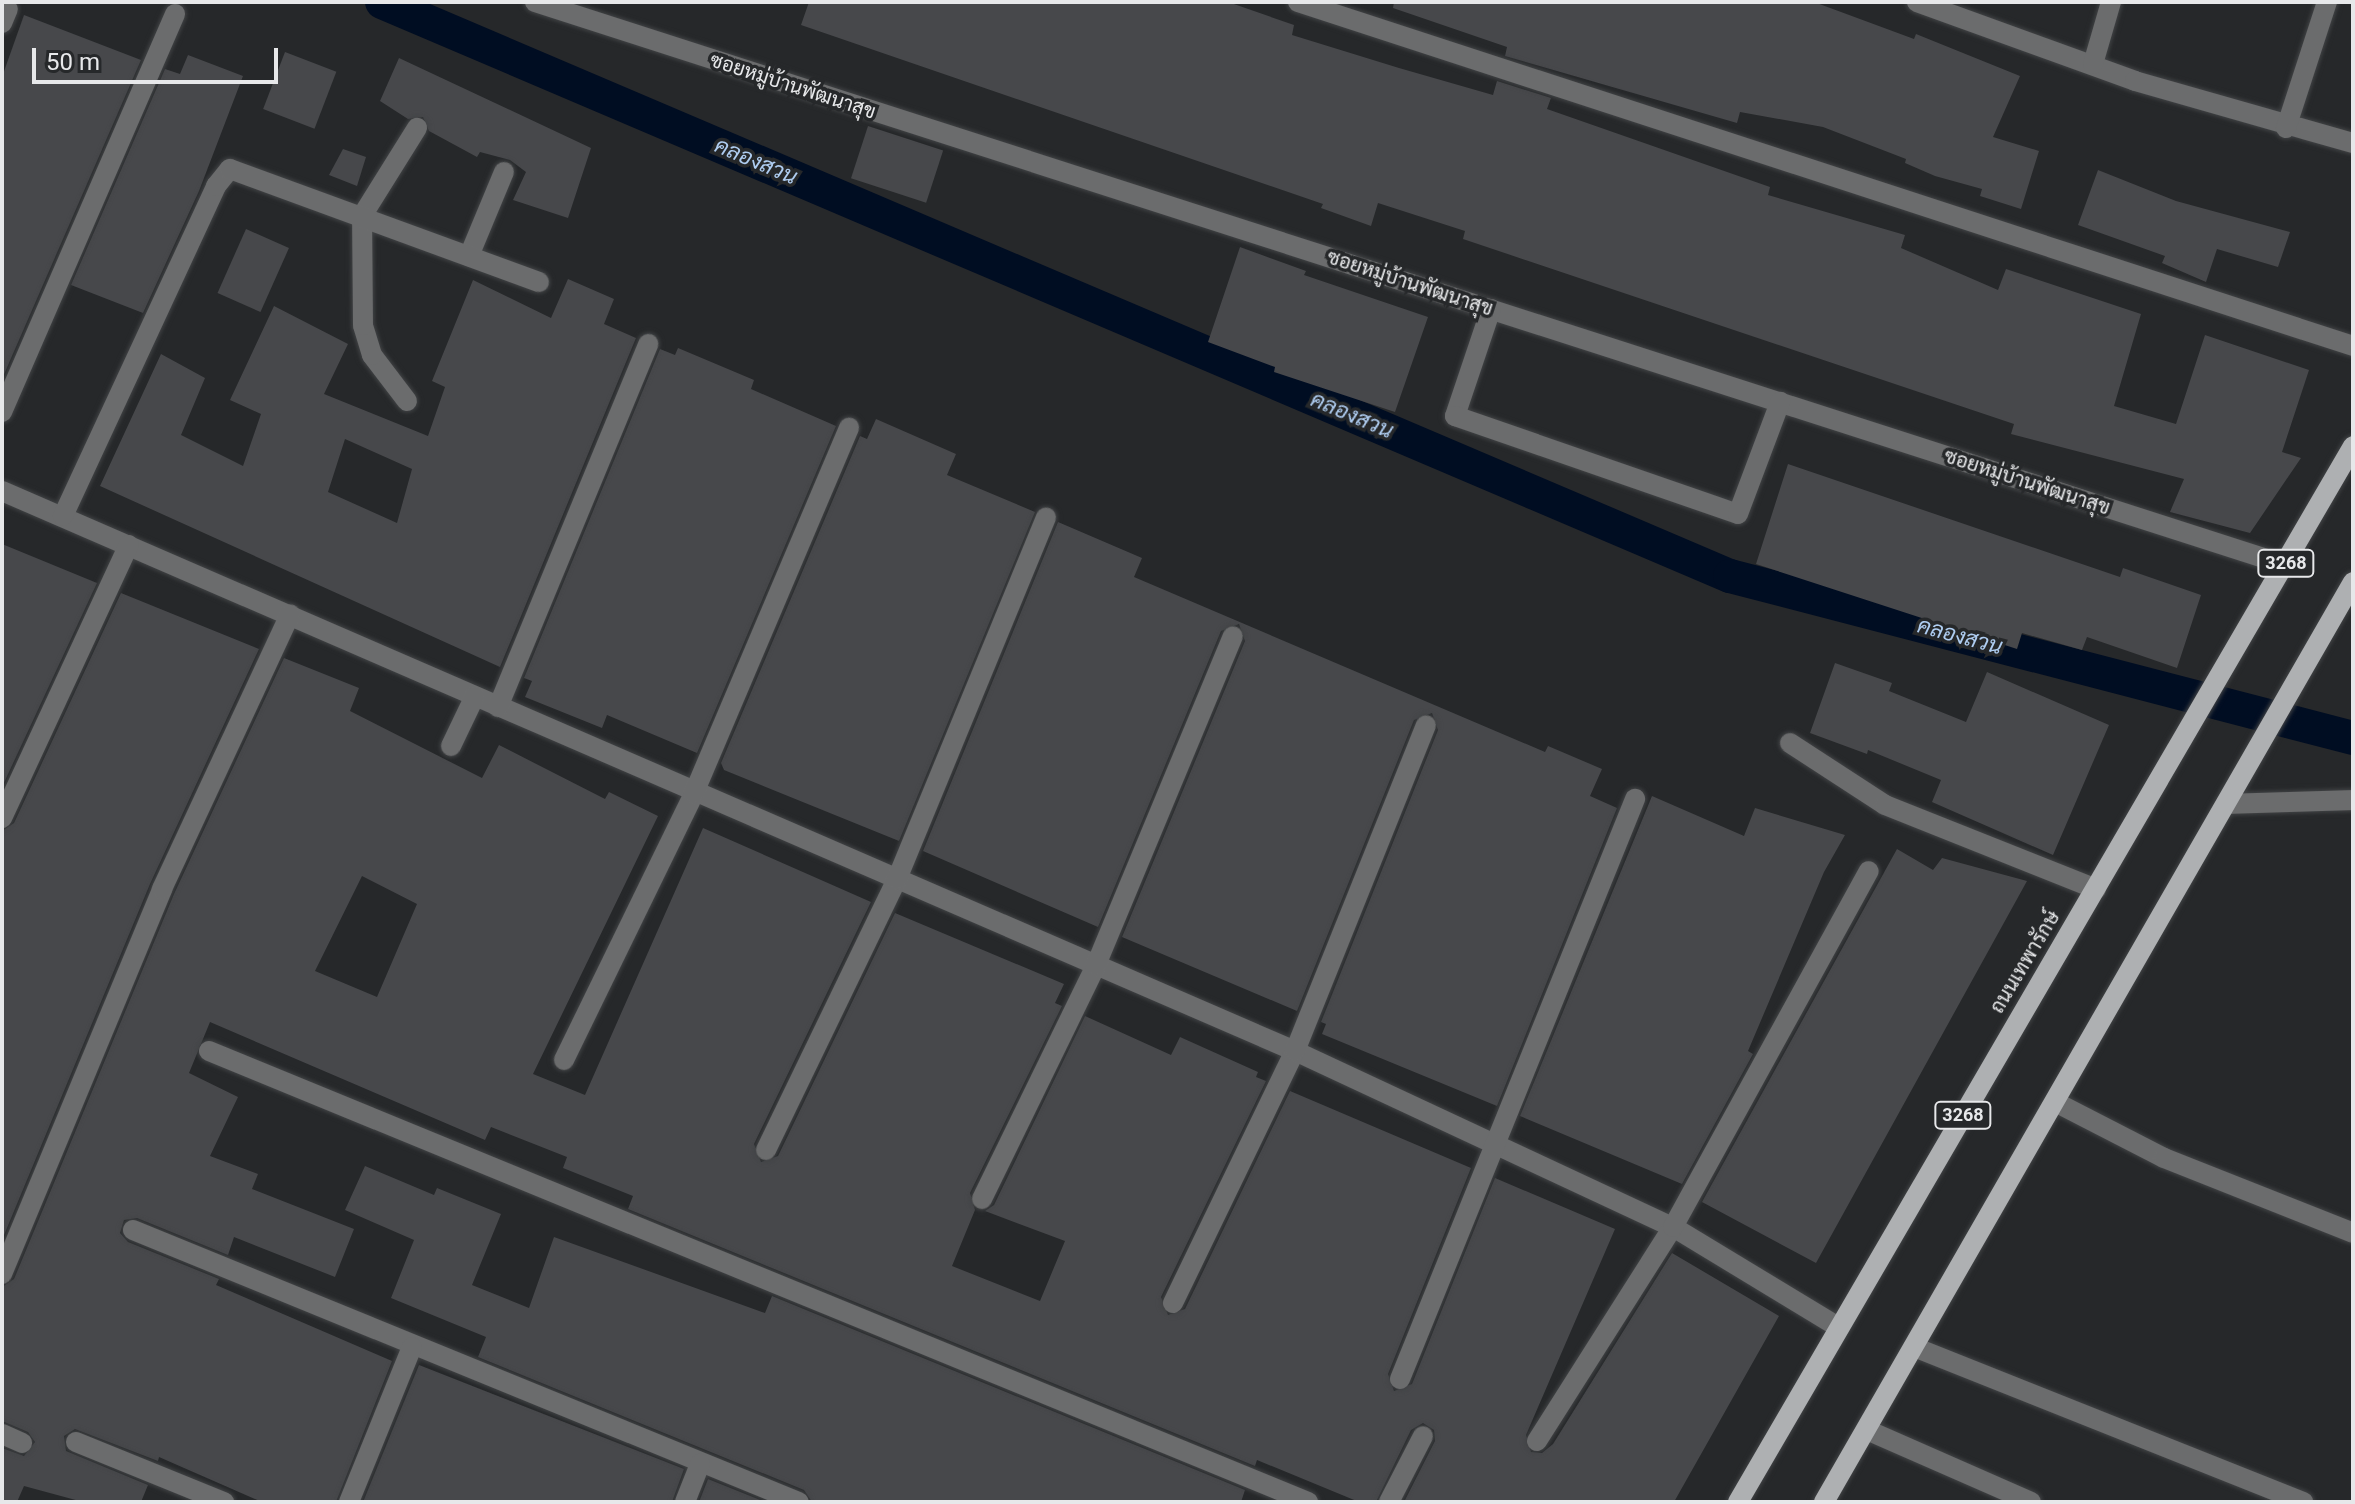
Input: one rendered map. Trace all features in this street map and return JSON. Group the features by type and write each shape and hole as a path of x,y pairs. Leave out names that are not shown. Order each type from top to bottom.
{"main road":[{"name":"ถนนเทพารักษ์","path":"1738,1502 2353,446"},
{"path":"1824,1502 2057,1103 2353,582"}],"street":[{"name":"ซอยหมู่บ้านพัฒนาสุข","path":"535,2 2285,565"},
{"path":"1298,2 2353,346"},
{"path":"1917,2 2286,128 2353,143"},
{"path":"2093,64 2111,2"},
{"path":"2286,128 2327,2"},
{"path":"2,412 175,14"},
{"path":"407,401 372,355 363,325 362,216 417,128"},
{"path":"63,516 223,173 237,169 539,282"},
{"path":"469,256 504,172"},
{"path":"1491,309 1455,416 1738,514 1780,402"},
{"path":"498,707 648,344"},
{"path":"564,1060 694,793 849,428"},
{"path":"2,491 1295,1051 1673,1227 1838,1327"},
{"path":"766,1150 897,879 1046,518"},
{"path":"2,818 129,545"},
{"path":"2,1274 162,889 290,614"},
{"path":"982,1199 1096,965 1233,636"},
{"path":"451,746 475,696"},
{"path":"1173,1303 1295,1051 1426,725"},
{"path":"1790,743 1885,805 2096,889"},
{"path":"1400,1379 1635,799"},
{"path":"2226,804 2353,800"},
{"path":"1537,1441 1673,1227 1869,871"},
{"path":"209,1051 1308,1502"},
{"path":"2057,1103 2164,1158 2353,1233"},
{"path":"133,1230 412,1347 799,1502"},
{"path":"349,1502 412,1347"},
{"path":"1914,1347 2303,1502"},
{"path":"1867,1430 2031,1502"},
{"path":"2,1434 22,1443"},
{"path":"1389,1502 1423,1436"},
{"path":"76,1442 224,1502"},
{"path":"685,1502 700,1464"}],"building":[{"path":"809,2 1228,2 1294,25 1292,35 1399,68 1493,95 1497,81 1551,98 1547,109 1770,187 1768,195 1905,235 1901,248 1998,290 2006,269 2141,314 2114,406 2176,424 2205,335 2309,370 2282,452 2301,458 2250,533 2170,512 2184,479 2011,434 2014,424 1463,239 1465,231 1378,203 1371,226 1321,208 1323,204 801,25"},
{"path":"1394,2 1814,2 1914,39 1916,34 2020,76 1993,137 2039,151 2021,209 1980,196 1982,189 1935,176 1905,163 1906,159 1823,127 1740,112 1737,123 1505,56 1507,47 1393,8"},
{"path":"24,15 141,60 2,379 2,77"},
{"path":"285,52 336,72 314,129 263,109"},
{"path":"188,55 243,76 199,191 143,313 71,285 165,69 180,74"},
{"path":"399,58 591,148 568,218 513,200 526,172 510,160 480,152 477,157 429,131 423,117 408,119 380,101"},
{"path":"868,126 943,150 926,203 851,178"},
{"path":"343,149 366,157 357,186 329,175"},
{"path":"2098,170 2176,201 2290,232 2278,267 2217,249 2206,282 2162,263 2165,256 2078,225"},
{"path":"246,229 289,248 260,312 218,293"},
{"path":"1240,247 1306,271 1304,275 1428,317 1395,412 1274,372 1275,367 1208,342"},
{"path":"568,279 614,299 604,324 636,338 500,667 100,486 161,354 205,378 181,435 243,466 261,414 230,400 274,306 348,344 324,394 428,436 445,387 432,381 473,280 551,318","holes":["345,439 412,469 397,523 328,492"]},
{"path":"678,348 754,380 751,389 836,426 697,753 607,715 602,728 525,697 532,681 524,678 660,349 675,355"},
{"path":"876,419 956,454 947,475 1035,512 899,841 724,770 721,763 860,436 867,439"},
{"path":"1788,464 2120,577 2123,568 2201,595 2177,668 2087,637 2082,650 2022,633 2017,649 1756,564"},
{"path":"1058,522 1142,558 1134,577 1545,752 1548,746 1602,769 1590,796 1617,808 1497,1106 1322,1034 1326,1024 1321,1022 1438,730 1432,713 1414,720 1297,1011 1122,937 1245,641 1239,624 1221,631 1098,927 923,851"},
{"path":"2,544 97,583 2,787"},
{"path":"121,593 259,649 150,884 2,1240 2,831 14,823"},
{"path":"284,658 359,688 350,711 482,778 499,745 605,799 609,792 658,816 533,1074 585,1095 703,828 871,902 754,1144 761,1162 778,1156 895,913 1064,984 1055,1003 1062,1006 970,1193 975,1210 952,1266 1040,1301 1065,1241 985,1211 994,1205 1085,1016 1171,1055 1180,1037 1258,1072 1256,1077 1266,1081 1161,1297 1168,1315 1185,1309 1290,1091 1471,1168 1388,1374 1394,1391 1412,1384 1495,1178 1615,1229 1526,1435 1531,1452 1542,1453 1553,1444 1672,1253 1779,1316 1674,1502 1404,1502 1435,1441 1434,1430 1423,1423 1411,1430 1376,1502 1359,1502 1257,1460 1255,1466 628,1209 633,1196 563,1168 567,1157 491,1127 485,1140 210,1022 189,1073 238,1097 210,1156 258,1174 252,1189 354,1229 335,1277 234,1237 228,1255 137,1218 124,1220 120,1233 128,1242 219,1279 216,1285 392,1361 336,1502 262,1502 159,1457 158,1461 75,1429 64,1436 66,1451 148,1485 141,1502 83,1502 24,1486 17,1502 2,1502 2,1448 24,1456 35,1442 28,1432 2,1421 2,1287 14,1279 174,894","holes":["362,876 417,904 377,997 315,971"]},
{"path":"1835,663 1892,683 1889,691 1966,722 1987,672 2109,725 2053,855 1932,802 1941,780 1868,750 1867,754 1810,733"},
{"path":"1652,796 1744,836 1755,808 1845,835 1824,872 1748,1051 1753,1054 1682,1184 1520,1116"},
{"path":"1897,849 1933,870 1942,858 2027,881 1816,1263 1702,1202"},
{"path":"365,1166 434,1195 437,1188 501,1214 472,1285 529,1308 554,1237 765,1313 772,1296 1245,1490 1241,1502 812,1502 804,1490 478,1357 486,1337 391,1298 414,1240 345,1210"},
{"path":"419,1365 684,1469 672,1502 363,1502"},
{"path":"708,1479 765,1502 699,1502"}],"waterway":[{"name":"คลองสวน","path":"382,2 1730,576 2353,738"}]}
